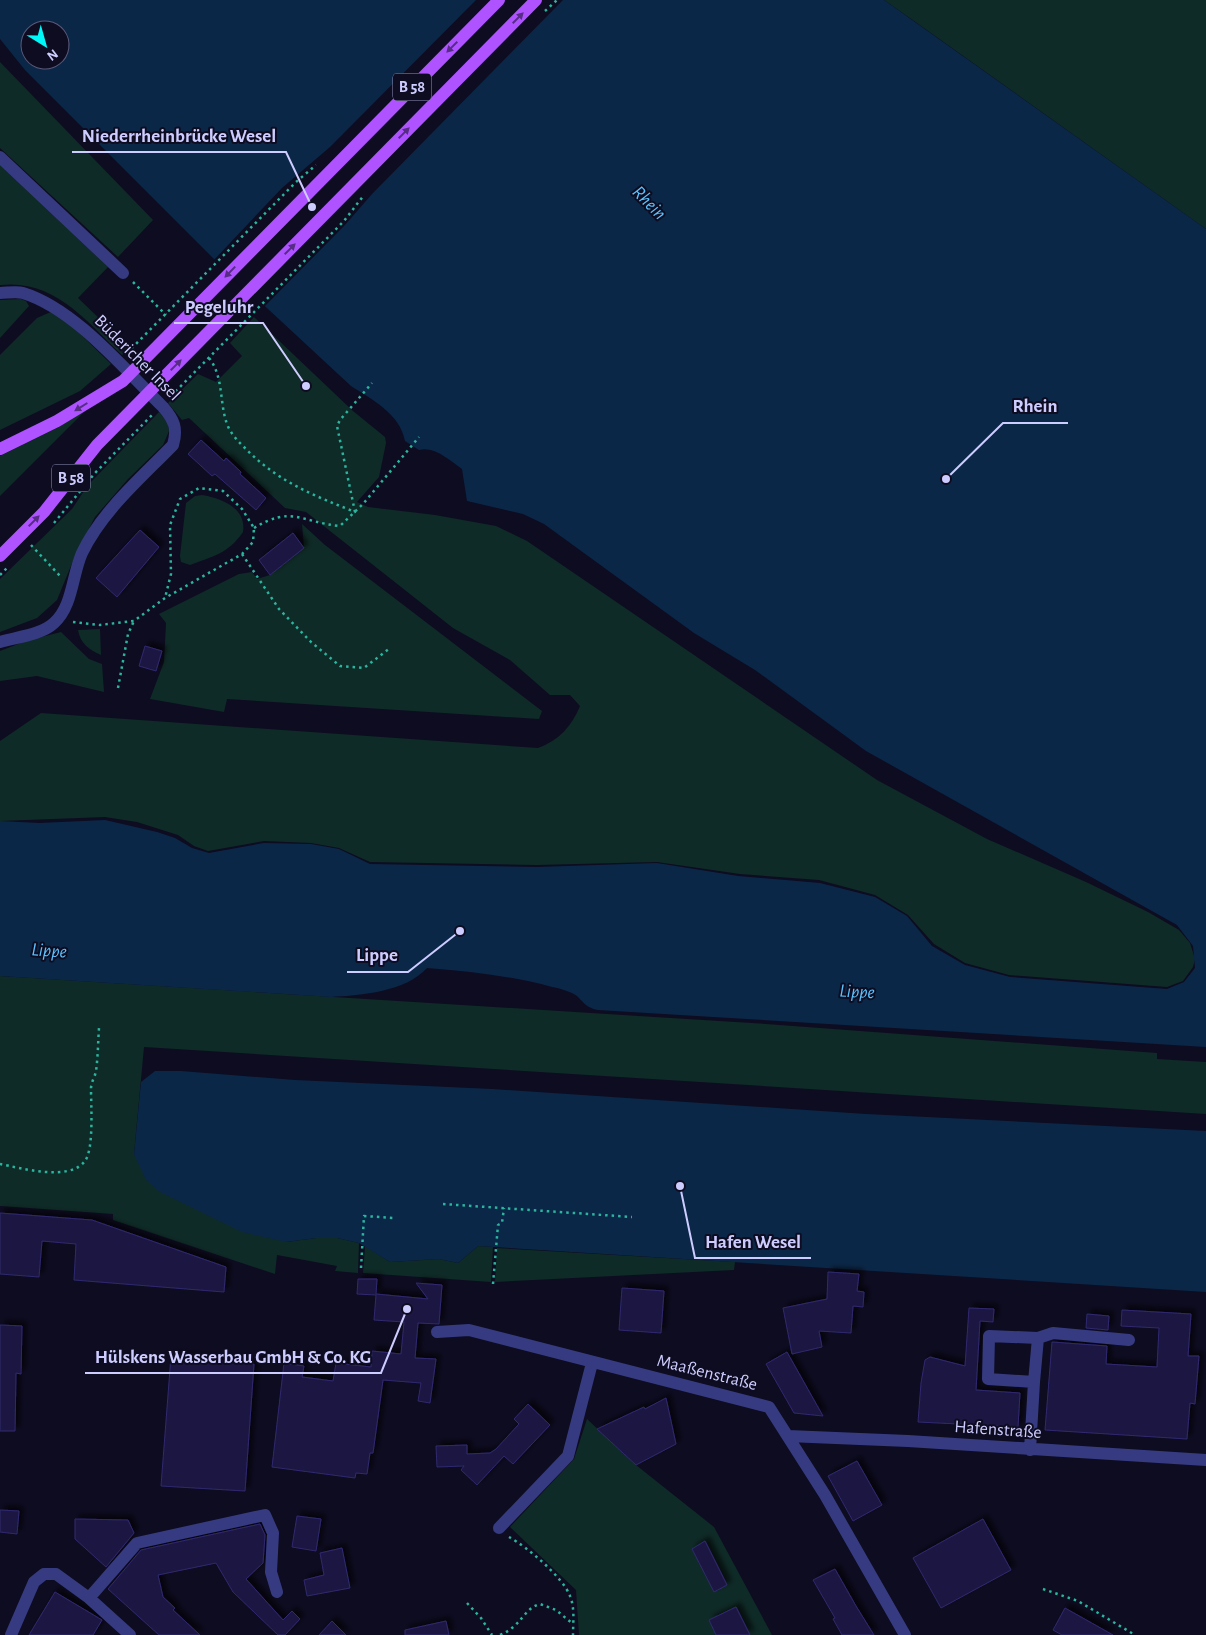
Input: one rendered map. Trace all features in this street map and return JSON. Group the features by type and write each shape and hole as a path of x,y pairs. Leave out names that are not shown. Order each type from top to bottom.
{"main road":[{"name":"B 58","path":"1,448 58,421 123,381 499,0"},
{"name":"B 58","path":"0,556 44,512 97,445 141,399 536,0"}],"street":[{"path":"0,157 123,274"},
{"name":"Büdericher Insel","path":"0,293 21,293 47,303 70,317 163,406 174,420 176,432 173,445 102,521 82,554 72,588 60,616"},
{"path":"0,642 47,628 60,616"},
{"name":"Maaßenstraße","path":"437,1332 469,1330 769,1407 830,1504 905,1635"},
{"path":"1034,1382 988,1379 989,1336 1038,1338 1054,1333 1129,1340"},
{"path":"1030,1450 1038,1338"},
{"path":"500,1528 568,1456 592,1363"},
{"name":"Hafenstraße","path":"788,1436 908,1441 1206,1460"},
{"path":"88,1598 137,1544 265,1514 273,1533 271,1572 277,1592"},
{"path":"11,1635 34,1582 44,1574 56,1574 88,1598 130,1635"}],"path":[{"path":"543,14 557,0"},
{"path":"125,355 296,182 322,160"},
{"path":"168,399 344,221 364,194"},
{"path":"123,274 172,320"},
{"path":"205,352 218,374 222,401 230,431 242,445 262,466 294,486 354,512"},
{"path":"354,512 337,426 372,383"},
{"path":"51,525 65,512 95,473 154,413"},
{"path":"254,528 272,518 295,516 322,524 340,526 419,437"},
{"path":"118,688 128,634 134,621 165,598 242,554 252,542 254,528 242,509 223,491 199,488 180,499 170,524 171,574 165,598"},
{"path":"25,551 38,539"},
{"path":"31,545 72,588"},
{"path":"242,554 279,609 311,642 340,666 364,668 390,648"},
{"path":"0,575 12,563"},
{"path":"60,616 77,623 100,625 134,621"},
{"path":"0,1164 21,1167 28,1171 55,1173 79,1166 84,1162 90,1138 91,1086 96,1073 99,1028"},
{"path":"443,1204 632,1217"},
{"path":"493,1284 498,1225 502,1223 504,1208"},
{"path":"361,1268 364,1216 394,1218"},
{"path":"509,1537 531,1552 566,1587 573,1604 573,1635"},
{"path":"1043,1589 1078,1601 1135,1635"},
{"path":"467,1603 482,1618 492,1635"},
{"path":"500,1635 510,1631 519,1624 529,1609 540,1604 556,1610 573,1624"}],"green space":[{"path":"884,0 1206,0 1206,229 914,21"},
{"path":"0,62 153,220 118,257 0,148"},
{"path":"0,165 108,267 78,298 130,348 122,355 82,316 53,296 37,289 20,285 0,285"},
{"path":"21,299 26,301 29,306 0,338 0,300"},
{"path":"53,311 64,318 111,364 80,391 0,430 0,355 37,318"},
{"path":"254,317 353,411 385,437 386,443 379,477 357,502 368,507 435,515 496,526 527,541 877,780 987,839 1086,882 1148,912 1179,930 1190,943 1195,959 1193,967 1183,981 1167,987 1009,975 965,963 934,944 908,915 875,895 819,880 740,874 657,862 537,865 370,862 339,848 311,843 264,841 208,851 194,846 178,835 137,822 105,817 0,821 0,741 41,713 538,748 564,732 577,713 580,706 570,695 550,695 510,660 453,628 306,512 285,508 189,418 182,420 168,403 198,374 216,382 242,356 230,343"},
{"path":"90,406 0,496 0,456 59,427"},
{"path":"159,412 168,423 169,431 163,445 128,479 95,517 75,556 57,600 37,618 0,632 0,579 72,509 88,485"},
{"path":"202,495 224,502 237,511 243,524 243,532 226,550 190,565 181,562 180,556 186,503 195,496"},
{"path":"302,524 325,545 542,711 539,719 227,699 224,712 150,699 164,662 166,623 159,614 239,574 252,572 257,579 270,575 304,548"},
{"path":"100,629 101,655 86,646 78,630"},
{"path":"61,632 89,659 102,664 104,692 37,676 0,681 0,651 26,641"},
{"path":"0,976 766,1024 1157,1053 1157,1059 1206,1062 1206,1114 144,1047 134,1154 286,1242 316,1238 337,1238 359,1243 358,1273 335,1271 337,1266 277,1255 275,1274 113,1220 113,1214 0,1206"},
{"path":"365,1246 390,1262 439,1259 458,1263 478,1246 493,1247 491,1282 363,1273"},
{"path":"497,1248 735,1262 734,1270 495,1282"},
{"path":"587,1419 636,1465 714,1527 772,1635 579,1635 576,1590 510,1527 574,1459"}],"water":[{"path":"0,0 884,0 1206,229 1206,1047 598,1010 589,1007 575,995 558,988 490,974 427,968 407,982 382,991 331,997 0,976 0,821 39,823 105,820 157,832 175,838 192,848 209,853 264,843 311,844 339,849 370,864 537,867 657,863 738,876 820,883 875,897 907,916 932,946 965,965 1010,977 1167,989 1184,982 1195,968 1193,946 1177,925 866,751 755,670 694,633 544,524 523,514 467,501 462,469 436,452 425,449 419,450 405,441 398,423 392,415 351,386 214,259 25,70 70,70 70,20 20,20 20,64 0,39"},
{"path":"155,1071 181,1071 295,1080 492,1089 866,1114 1206,1131 1206,1292 478,1246 458,1263 439,1259 390,1262 359,1243 337,1238 316,1238 286,1242 242,1232 160,1192 146,1180 134,1154 141,1082"}],"pier":[{"path":"476,0 563,0 263,308 213,261 282,188 330,147"}],"building":[{"path":"201,440 224,461 226,458 266,498 256,510 215,474 212,476 188,454"},
{"path":"140,530 159,547 117,597 96,578"},
{"path":"293,533 304,548 270,575 259,560"},
{"path":"145,646 162,651 156,671 139,666"},
{"path":"0,1213 92,1220 226,1267 224,1292 74,1280 76,1244 42,1241 39,1277 0,1274"},
{"path":"828,1272 859,1274 857,1291 864,1292 863,1307 853,1306 851,1333 819,1331 822,1347 792,1354 783,1308 827,1299"},
{"path":"358,1279 377,1279 376,1294 428,1299 416,1283 442,1285 439,1324 418,1323 415,1358 436,1359 430,1403 418,1401 421,1383 383,1380 373,1453 370,1453 367,1474 356,1473 355,1478 272,1467 284,1363 304,1366 302,1377 333,1381 336,1363 371,1367 372,1351 401,1354 404,1322 374,1320 376,1295 357,1294"},
{"path":"622,1288 664,1291 661,1333 619,1330"},
{"path":"969,1308 994,1309 993,1322 980,1321 976,1390 1020,1393 1018,1427 918,1422 925,1360 930,1357 965,1366"},
{"path":"1122,1310 1191,1314 1188,1356 1199,1356 1195,1404 1190,1403 1187,1439 1045,1430 1052,1342 1107,1346 1106,1364 1157,1367 1159,1328 1121,1326"},
{"path":"1087,1314 1109,1316 1108,1330 1086,1328"},
{"path":"0,1325 22,1326 21,1374 16,1373 15,1431 0,1431"},
{"path":"787,1352 823,1416 794,1413 766,1364"},
{"path":"171,1356 254,1364 245,1491 161,1486"},
{"path":"666,1398 676,1444 636,1465 597,1429 644,1407 645,1409"},
{"path":"528,1404 550,1425 513,1464 504,1456 477,1485 461,1470 464,1466 437,1467 436,1446 467,1445 467,1454 490,1453 496,1449 519,1424 514,1419"},
{"path":"857,1461 882,1505 853,1521 828,1476"},
{"path":"0,1510 19,1511 17,1534 0,1532"},
{"path":"297,1516 321,1519 316,1551 292,1547"},
{"path":"75,1519 128,1520 134,1533 106,1567 75,1539"},
{"path":"983,1519 1011,1570 941,1608 913,1558"},
{"path":"260,1524 265,1535 263,1563 246,1579 283,1620 292,1611 300,1619 285,1635 278,1635 233,1592 216,1563 158,1575 163,1597 175,1608 173,1610 200,1635 159,1635 108,1589 141,1550"},
{"path":"705,1541 727,1585 714,1592 692,1549"},
{"path":"342,1548 350,1588 307,1596 304,1580 324,1575 320,1553"},
{"path":"835,1569 874,1635 842,1635 833,1619 835,1618 813,1580"},
{"path":"55,1592 102,1620 93,1635 29,1635"},
{"path":"736,1607 750,1635 716,1635 709,1620"},
{"path":"1065,1608 1113,1635 1062,1635 1053,1630"},
{"path":"332,1621 346,1635 319,1635"},
{"path":"446,1621 449,1635 405,1635 405,1630"}],"place":[{"name":"Niederrheinbrücke Wesel","path":"312,207"},
{"name":"Pegeluhr","path":"306,386"},
{"name":"Rhein","path":"946,479"},
{"name":"Lippe","path":"460,931"},
{"name":"Hafen Wesel","path":"680,1186"},
{"name":"Hülskens Wasserbau GmbH & Co. KG","path":"407,1309"}]}
